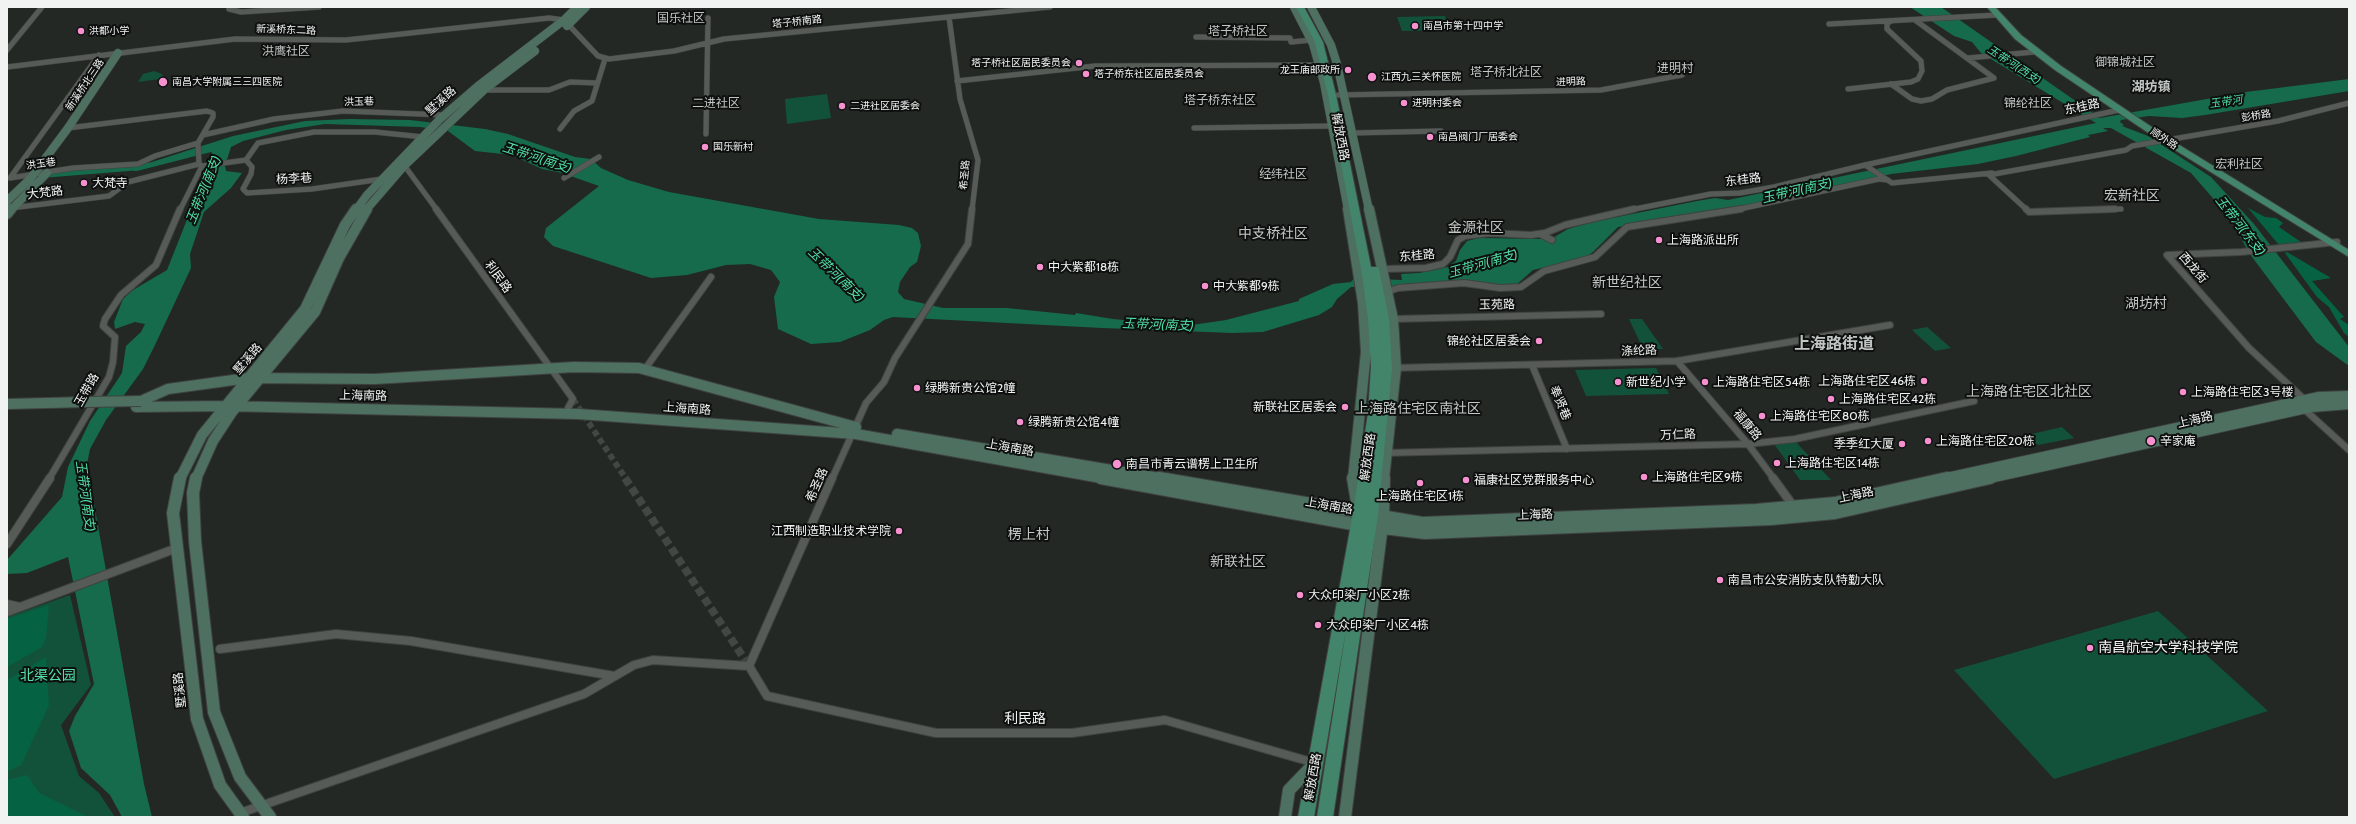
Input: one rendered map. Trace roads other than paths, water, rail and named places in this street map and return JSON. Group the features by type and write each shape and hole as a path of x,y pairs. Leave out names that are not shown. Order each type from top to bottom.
{"main road":[{"name":"墅溪路","path":"427,136 455,118 485,90 566,22 577,7"},
{"name":"墅溪路","path":"238,816 220,785 197,719 174,513 180,478 202,435 260,378 315,312 339,258 363,214 402,163 442,117 473,90 586,7"},
{"path":"1295,7 1313,41 1323,66 1332,126 1373,272"},
{"name":"解放西路","path":"1300,7 1319,42 1323,66 1373,272"},
{"name":"解放西路","path":"1306,7 1326,48 1341,95 1373,272 1377,367 1370,521 1315,763 1306,817"},
{"path":"1311,7 1331,45 1341,95 1352,133 1373,272 1375,297 1393,319 1391,368"},
{"name":"顺外路","path":"1991,7 2049,58 2122,110"},
{"name":"顺外路","path":"1997,11 2034,52 2145,124 2165,140 2334,242 2349,249"},
{"name":"新溪桥北三路","path":"7,201 32,175 68,128 118,53"},
{"name":"墅溪路","path":"270,817 263,805 240,777 214,712 195,541 193,493 196,478 212,441 248,378 306,309 345,225 367,195 382,179 402,163"},
{"path":"9,210 46,174 32,175"},
{"name":"顺外路","path":"2334,242 2349,254"},
{"name":"解放西路","path":"1325,817 1370,521 1382,453 1391,368 1383,319 1375,297"},
{"name":"上海南路","path":"139,404 168,389 248,378 375,379 574,367 645,369 855,430"},
{"name":"上海路","path":"1370,521 1430,533 1771,519 1835,513 2304,405 2319,397 2349,396"},
{"name":"上海南路","path":"234,403 578,414 855,430"},
{"name":"上海南路","path":"7,404 84,405 234,403 568,408 855,430 1370,521"},
{"name":"上海路","path":"1370,521 1422,523 1795,508 1836,503 2304,405 2349,404"},
{"name":"上海南路","path":"7,410 84,405"},
{"path":"1345,817 1370,521"},
{"path":"1285,817 1289,790 1315,763"}],"street":[{"path":"7,50 42,7"},
{"path":"230,7 229,9 241,12 319,7"},
{"name":"塔子桥南路","path":"605,59 660,54 707,41 949,17 1004,10 1050,7"},
{"path":"1829,24 1965,17 1997,11"},
{"name":"希圣路","path":"749,666 866,403 884,382 895,358 968,244 978,160 960,99 949,17"},
{"path":"706,134 708,18"},
{"name":"新溪桥东二路","path":"7,66 241,38 341,40 530,19 566,22"},
{"path":"1891,84 1912,99 1921,101 1932,99 1947,90 1993,79 1990,74 1917,20"},
{"path":"1848,89 1911,82 1918,79 1923,66 1919,57 1887,29 1887,23 1894,21"},
{"path":"560,129 574,110 592,101 605,59 598,56 566,22"},
{"path":"1196,38 1290,38 1291,42 1313,41"},
{"path":"1968,58 2008,53 2034,52"},
{"name":"洪玉巷","path":"98,55 10,178 73,168 138,164 155,156 198,145"},
{"path":"957,81 1095,66 1323,66"},
{"name":"进明路","path":"1341,95 1601,90 1682,75"},
{"path":"473,90 549,90 570,82 597,83"},
{"name":"彭桥路","path":"1375,297 1398,288 1464,283 1505,288 1521,288 1544,270 1585,258 1595,257 1627,227 1757,207 1879,179 1888,180 1892,183 1992,173 2126,150 2132,146 2278,121 2349,103"},
{"name":"东桂路","path":"1373,272 1426,268 1444,264 1450,257 1458,240 1465,236 1490,233 1540,234 1565,225 1636,208 1712,194 1740,193 1774,187 2122,110"},
{"path":"68,128 207,111 213,113 213,117 198,145 199,157 202,165"},
{"name":"洪玉巷","path":"203,135 274,119 343,111 442,117"},
{"path":"1194,128 1332,126"},
{"path":"1352,133 1441,131"},
{"path":"246,160 258,143 314,132 381,132 427,136"},
{"path":"564,178 599,157"},
{"name":"大梵路","path":"9,210 109,196 128,182 202,165 246,160"},
{"name":"杨李巷","path":"246,160 252,167 251,174 243,189 248,193 328,187 382,179"},
{"name":"利民路","path":"402,163 573,399 568,408"},
{"name":"玉带路","path":"7,544 41,494 109,377 115,337 103,326 105,319 121,295 156,265 184,200 202,165"},
{"path":"1867,166 1888,180"},
{"path":"1992,173 1989,175 1993,180 2029,212 2121,209"},
{"path":"1540,234 1552,240"},
{"name":"西龙街","path":"2304,405 2249,348 2167,255 2241,252 2334,242"},
{"path":"645,369 711,277"},
{"name":"玉苑路","path":"1393,319 1602,314"},
{"name":"涤纶路","path":"1391,368 1677,361 1890,325"},
{"name":"福康路","path":"1677,361 1748,444 1795,508"},
{"name":"奉贤巷","path":"1532,365 1567,449"},
{"name":"万仁路","path":"1382,453 1748,444 1794,439 1974,401"},
{"path":"2304,405 2349,450"},
{"path":"7,612 177,548"},
{"path":"7,604 20,607"},
{"path":"220,649 336,634 412,641 614,676"},
{"path":"238,816 263,805 584,694 634,665 653,660 749,666"},
{"name":"利民路","path":"749,666 767,696 936,733 1072,733 1165,720 1315,763"}],"water":[{"path":"1910,7 1941,7 2100,118 2246,92 2349,79 2349,91 2205,115 2182,118 2149,116 2121,120 2120,122 2124,125 2122,126 2148,136 2211,177 2254,224 2349,347 2349,366 2316,342 2249,253 2231,219 2191,173 2111,128 2103,128 2108,131 2088,135 2090,137 1978,164 1891,174 1771,203 1618,227 1593,252 1583,259 1533,270 1515,286 1498,286 1464,280 1400,286 1351,287 1337,299 1332,307 1319,315 1263,332 1232,333 1102,328 893,317 884,320 870,330 840,342 811,344 778,329 774,297 780,282 771,270 750,264 726,265 687,275 651,278 553,246 544,237 546,228 599,186 562,173 542,169 512,155 475,151 448,131 420,127 325,124 286,130 243,141 231,147 225,166 226,171 242,173 231,188 204,212 190,254 191,268 155,345 143,369 106,420 90,449 87,464 144,784 152,817 122,817 110,795 81,768 69,731 75,716 94,684 68,557 27,573 7,574 7,560 62,497 68,467 90,421 122,373 126,346 141,332 145,324 135,322 115,329 114,322 123,299 133,290 167,270 213,154 211,152 137,171 116,170 120,168 152,162 233,136 305,121 349,119 410,120 485,129 508,134 575,157 591,159 601,168 628,180 669,192 819,219 899,225 912,228 918,233 921,246 917,262 910,267 900,282 898,292 904,299 943,308 1007,308 1075,315 1076,313 1113,319 1185,326 1226,320 1299,301 1299,299 1333,284 1351,282 1354,278 1402,280 1401,274 1419,273 1448,267 1456,261 1460,250 1467,241 1479,238 1551,239 1568,229 1592,222 1715,198 1728,200 2096,123 1981,53 1972,42 1954,36"}],"waterway":[{"path":"41,175 129,168"}],"tunnel":[{"path":"573,399 626,479"},
{"path":"625,478 749,666"}],"place":[{"name":"南昌市第十四中学","path":"1415,26"},
{"name":"洪都小学","path":"81,31"},
{"name":"塔子桥社区居民委员会","path":"1079,63"},
{"name":"龙王庙邮政所","path":"1348,70"},
{"name":"塔子桥东社区居民委员会","path":"1086,74"},
{"name":"江西九三关怀医院","path":"1372,77"},
{"name":"南昌大学附属三三四医院","path":"163,82"},
{"name":"进明村委会","path":"1404,103"},
{"name":"二进社区居委会","path":"842,106"},
{"name":"南昌阀门厂居委会","path":"1430,137"},
{"name":"国乐新村","path":"705,147"},
{"name":"大梵寺","path":"84,183"},
{"name":"上海路派出所","path":"1659,240"},
{"name":"中大紫都18栋","path":"1040,267"},
{"name":"中大紫都9栋","path":"1205,286"},
{"name":"锦纶社区居委会","path":"1539,341"},
{"name":"上海路住宅区46栋","path":"1924,381"},
{"name":"新世纪小学","path":"1618,382"},
{"name":"上海路住宅区54栋","path":"1705,382"},
{"name":"绿腾新贵公馆2幢","path":"917,388"},
{"name":"上海路住宅区3号楼","path":"2183,392"},
{"name":"上海路住宅区42栋","path":"1831,399"},
{"name":"新联社区居委会","path":"1345,407"},
{"name":"上海路住宅区80栋","path":"1762,416"},
{"name":"绿腾新贵公馆4幢","path":"1020,422"},
{"name":"上海路住宅区20栋","path":"1928,441"},
{"name":"辛家庵","path":"2151,441"},
{"name":"季季红大厦","path":"1902,444"},
{"name":"上海路住宅区14栋","path":"1777,463"},
{"name":"南昌市青云谱楞上卫生所","path":"1117,464"},
{"name":"上海路住宅区9栋","path":"1644,477"},
{"name":"福康社区党群服务中心","path":"1466,480"},
{"name":"上海路住宅区1栋","path":"1420,483"},
{"name":"江西制造职业技术学院","path":"899,531"},
{"name":"南昌市公安消防支队特勤大队","path":"1720,580"},
{"name":"大众印染厂小区2栋","path":"1300,595"},
{"name":"大众印染厂小区4栋","path":"1318,625"},
{"name":"南昌航空大学科技学院","path":"2090,648"}],"district":[{"name":"国乐社区","path":"681,18"},
{"name":"塔子桥社区","path":"1238,31"},
{"name":"洪鹰社区","path":"286,51"},
{"name":"御锦城社区","path":"2125,62"},
{"name":"进明村","path":"1675,68"},
{"name":"塔子桥北社区","path":"1506,72"},
{"name":"湖坊镇","path":"2151,87"},
{"name":"塔子桥东社区","path":"1220,100"},
{"name":"二进社区","path":"716,103"},
{"name":"锦纶社区","path":"2028,103"},
{"name":"宏利社区","path":"2239,164"},
{"name":"经纬社区","path":"1283,174"},
{"name":"宏新社区","path":"2132,196"},
{"name":"金源社区","path":"1476,228"},
{"name":"中支桥社区","path":"1273,234"},
{"name":"新世纪社区","path":"1627,283"},
{"name":"湖坊村","path":"2146,304"},
{"name":"上海路街道","path":"1834,344"},
{"name":"上海路住宅区北社区","path":"2029,392"},
{"name":"上海路住宅区南社区","path":"1418,409"},
{"name":"楞上村","path":"1029,535"},
{"name":"新联社区","path":"1238,562"}],"water label":[{"name":"玉带河(西支)","path":"2014,65"},
{"name":"玉带河","path":"2226,102"},
{"name":"玉带河(南支)","path":"537,158"},
{"name":"玉带河(南支)","path":"204,190"},
{"name":"玉带河(南支)","path":"1797,191"},
{"name":"玉带河(东支)","path":"2240,226"},
{"name":"玉带河(南支)","path":"1483,264"},
{"name":"玉带河(南支)","path":"836,275"},
{"name":"玉带河(南支)","path":"1158,325"},
{"name":"玉带河(南支)","path":"85,496"}],"park label":[{"name":"北渠公园","path":"48,676"}]}
